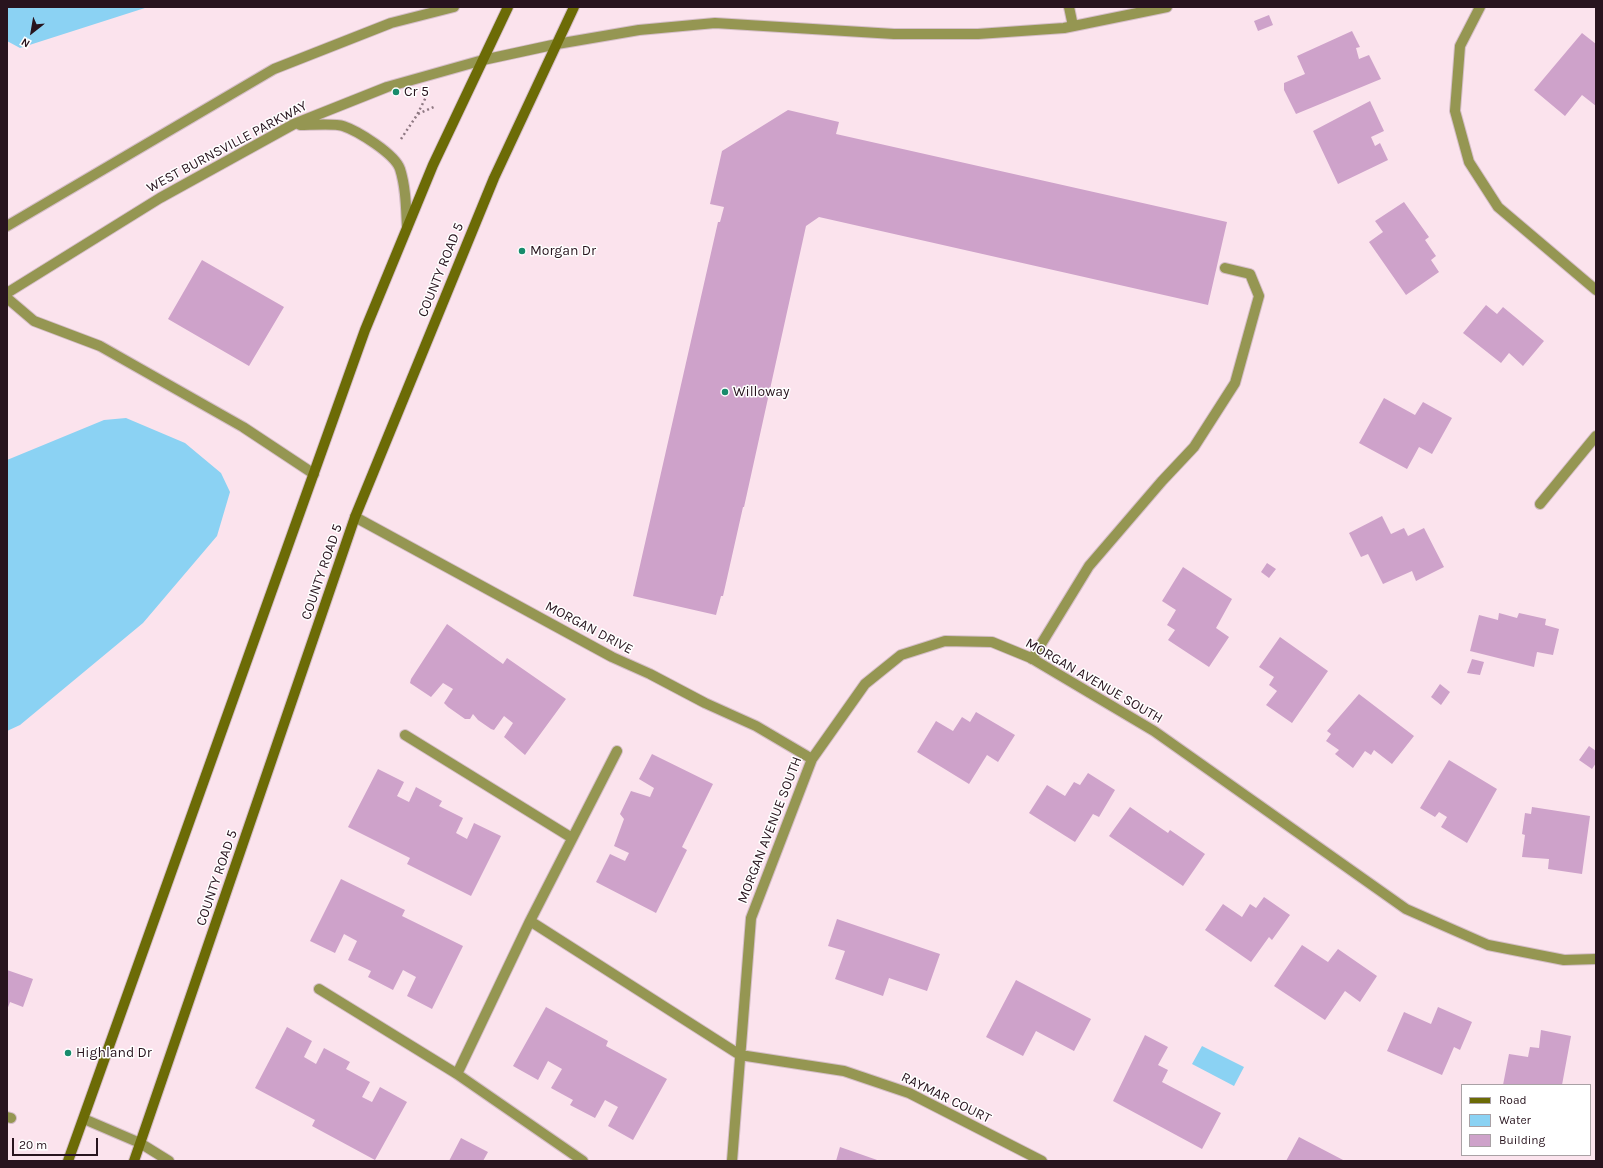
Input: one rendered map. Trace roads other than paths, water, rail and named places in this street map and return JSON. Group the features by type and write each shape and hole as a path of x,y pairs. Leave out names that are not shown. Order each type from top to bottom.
{"main road":[{"path":"68,1161 314,474 364,330 433,165 508,7"},
{"name":"COUNTY ROAD 5","path":"134,1161 355,517 494,178 574,7"}],"street":[{"path":"7,226 274,69 391,23 454,7"},
{"path":"1069,7 1073,26"},
{"name":"WEST BURNSVILLE PARKWAY","path":"7,293 160,198 294,124 387,87 483,60 557,44 639,30 715,23 900,34 978,34 1073,26 1166,7"},
{"path":"1480,7 1460,46 1455,111 1469,162 1498,207 1596,290"},
{"path":"294,124 342,125 377,145 388,154 400,167 404,183 407,227"},
{"path":"1032,658 1090,566 1162,481 1194,447 1235,383 1259,296 1250,274 1225,268"},
{"path":"7,298 34,321 100,346 243,427 314,474"},
{"path":"1540,504 1596,436"},
{"name":"MORGAN DRIVE","path":"355,517 612,657 650,674 705,703 756,726 812,758"},
{"name":"MORGAN AVENUE SOUTH","path":"732,1161 751,918 812,758 864,684 901,655 945,642 992,642 1032,658 1154,730 1406,909 1488,945 1564,960 1596,959"},
{"path":"405,735 572,838"},
{"path":"457,1074 530,921 616,751"},
{"path":"530,921 740,1055"},
{"path":"320,989 457,1074 583,1161"},
{"name":"RAYMAR COURT","path":"740,1055 844,1071 909,1093 1042,1161"},
{"path":"84,1119 140,1143 169,1161"}],"water":[{"path":"7,7 148,7 20,48 7,41"},
{"path":"126,418 185,443 221,473 230,492 217,536 143,623 20,725 7,731 7,460 104,420"},
{"path":"1202,1046 1244,1067 1234,1086 1192,1064"}],"place":[{"name":"Cr 5","path":"396,92"},
{"name":"Morgan Dr","path":"522,251"},
{"name":"Willoway","path":"725,392"},
{"name":"Highland Dr","path":"68,1053"}]}
